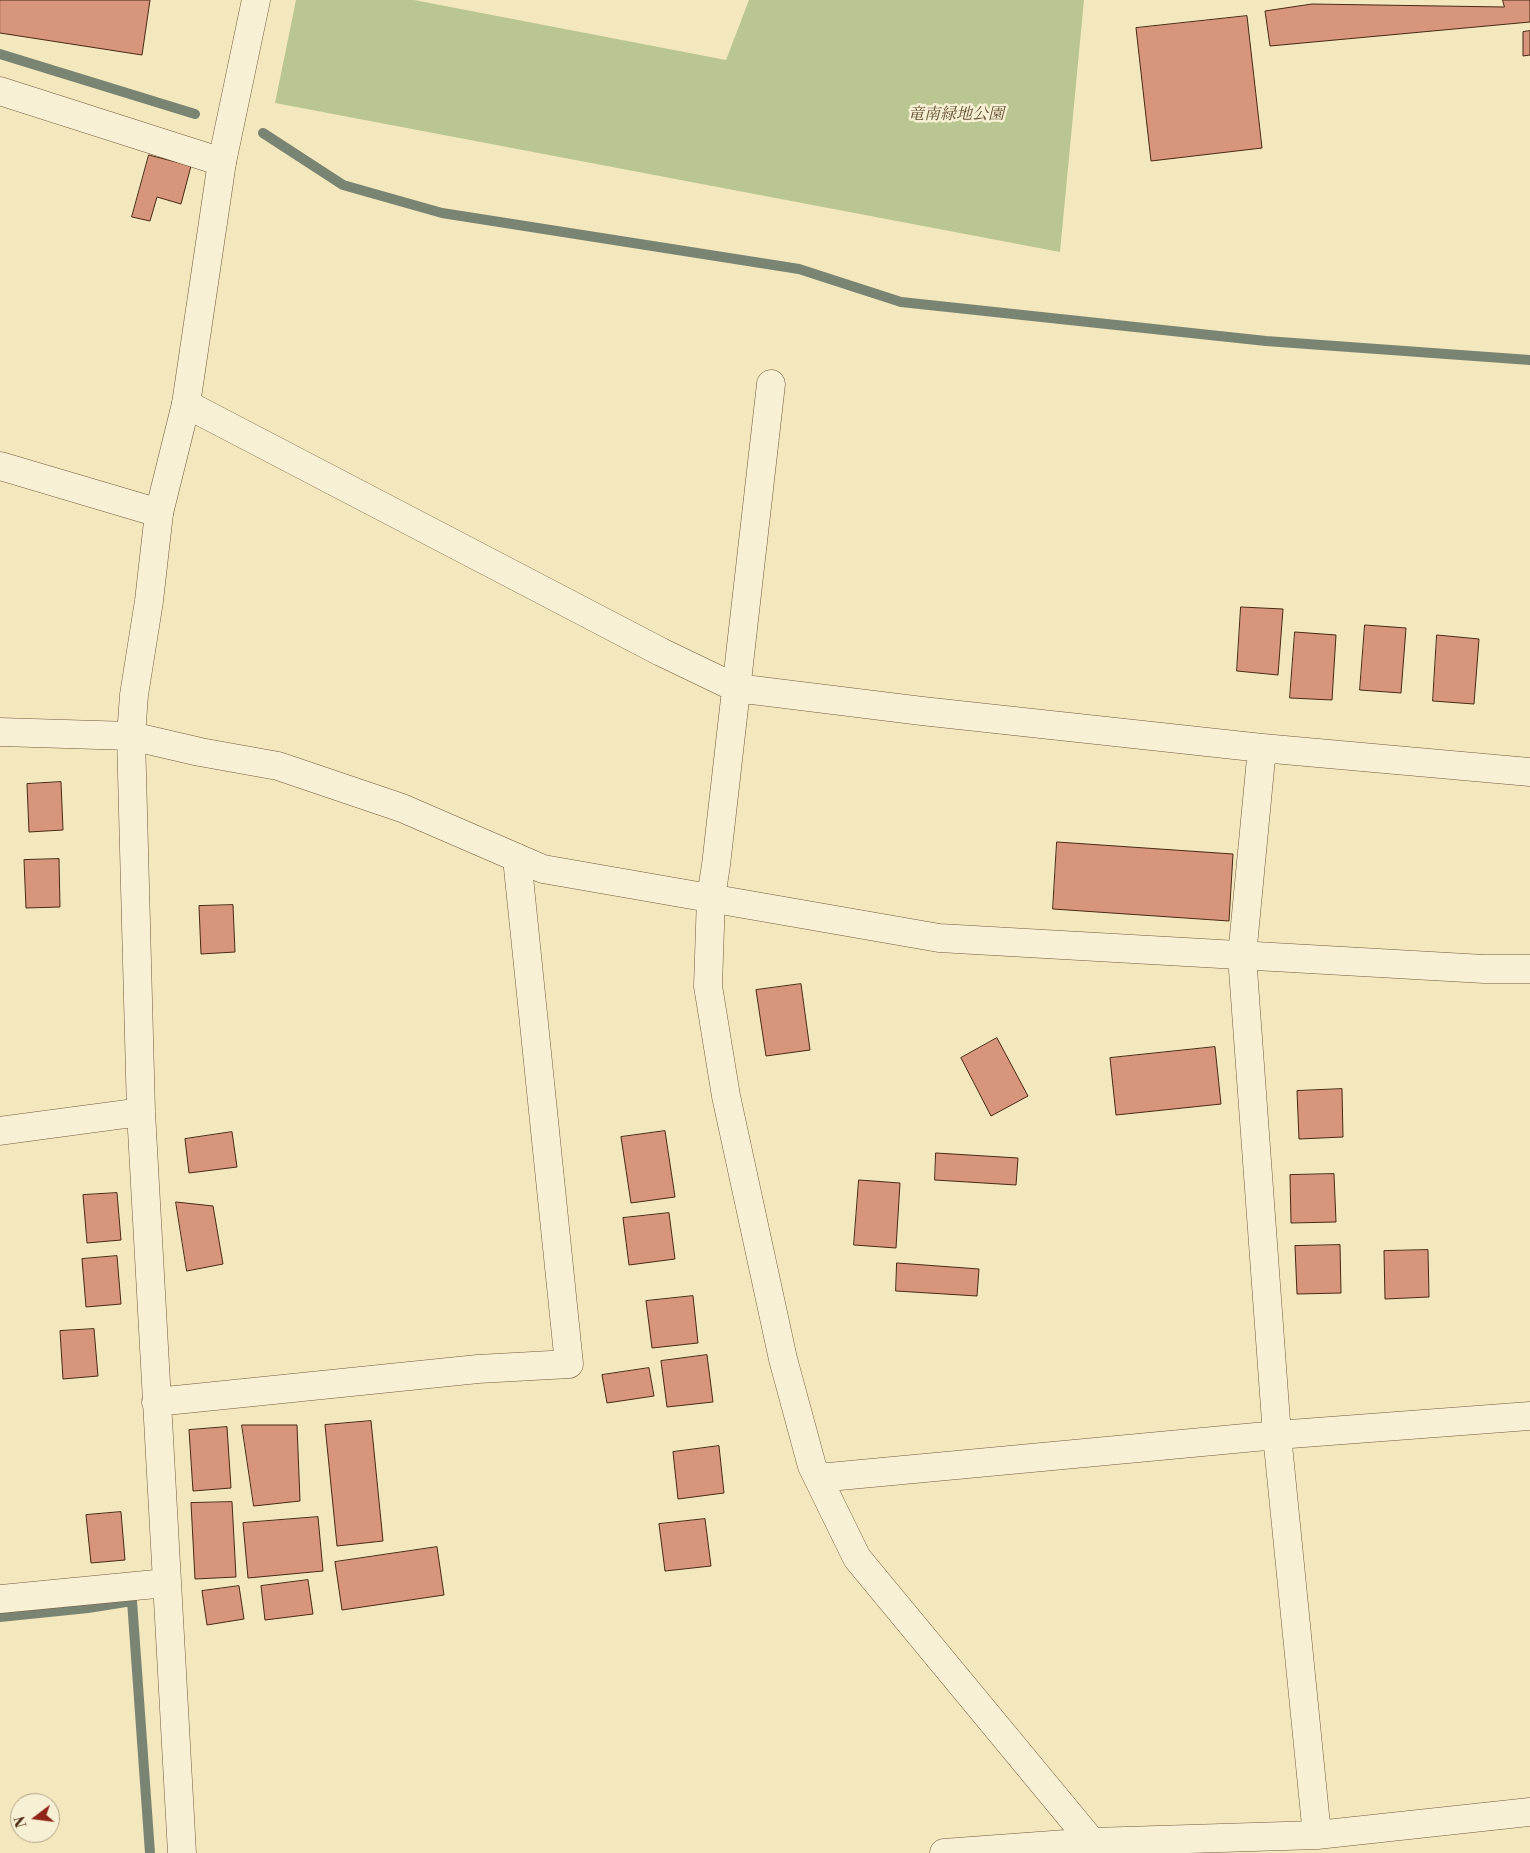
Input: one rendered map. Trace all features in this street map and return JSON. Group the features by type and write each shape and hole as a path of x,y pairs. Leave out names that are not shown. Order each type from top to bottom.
{"street":[{"path":"182,1853 141,1112 132,736 134,695 149,601 159,513 186,404 222,162 256,0"},
{"path":"0,91 222,162"},
{"path":"771,384 711,897 708,986 726,1096 783,1358 812,1466 857,1558 1097,1848"},
{"path":"186,404 661,652 736,688 932,712 1262,748 1530,772"},
{"path":"0,466 159,513"},
{"path":"0,732 132,736 200,752 278,766 402,808 543,870 711,897 939,938 1484,969 1530,969"},
{"path":"1262,748 1242,956 1277,1435 1317,1835"},
{"path":"156,1402 478,1369 569,1364 517,858"},
{"path":"0,1131 141,1112"},
{"path":"818,1478 1277,1435 1530,1416"},
{"path":"0,1599 166,1583"},
{"path":"944,1853 1097,1848 1317,1835 1530,1812"}],"green space":[{"name":"竜南緑地公園","path":"296,0 414,0 726,60 749,0 1084,0 1060,252 275,103"}],"building":[{"path":"0,0 150,0 142,55 0,33"},
{"path":"1503,0 1530,0 1530,22 1270,46 1265,11 1312,4 1504,7"},
{"path":"1247,16 1262,148 1151,161 1136,28"},
{"path":"1530,31 1530,55 1523,56 1523,32"},
{"path":"149,155 191,166 181,204 157,197 150,221 132,217"},
{"path":"1241,607 1283,609 1278,675 1237,671"},
{"path":"1365,625 1406,628 1401,693 1360,690"},
{"path":"1295,632 1336,635 1332,700 1290,698"},
{"path":"1437,635 1479,639 1474,704 1433,701"},
{"path":"61,782 63,830 29,832 27,784"},
{"path":"1057,842 1233,854 1229,921 1053,909"},
{"path":"59,859 60,907 26,908 24,860"},
{"path":"233,905 235,952 201,954 199,906"},
{"path":"801,984 810,1050 766,1056 756,990"},
{"path":"997,1038 1028,1096 991,1116 961,1058"},
{"path":"1215,1047 1221,1104 1116,1115 1110,1058"},
{"path":"1342,1089 1343,1137 1299,1139 1297,1091"},
{"path":"665,1131 675,1197 631,1203 621,1137"},
{"path":"232,1132 237,1167 189,1173 185,1139"},
{"path":"936,1153 1018,1158 1016,1185 935,1180"},
{"path":"1334,1174 1336,1222 1291,1223 1290,1175"},
{"path":"859,1180 900,1183 896,1248 854,1245"},
{"path":"117,1193 121,1240 87,1243 83,1195"},
{"path":"176,1202 213,1206 223,1264 187,1271"},
{"path":"669,1213 675,1259 629,1265 623,1218"},
{"path":"1340,1245 1341,1293 1297,1294 1295,1246"},
{"path":"1428,1250 1429,1297 1385,1299 1384,1251"},
{"path":"117,1256 121,1304 86,1307 82,1259"},
{"path":"897,1263 979,1269 977,1296 896,1291"},
{"path":"693,1296 698,1343 652,1348 646,1301"},
{"path":"94,1329 98,1376 63,1379 60,1331"},
{"path":"707,1355 713,1402 667,1407 661,1361"},
{"path":"649,1368 654,1396 607,1403 602,1375"},
{"path":"371,1421 383,1541 337,1546 325,1425"},
{"path":"242,1425 297,1425 300,1501 254,1506"},
{"path":"227,1427 231,1488 193,1491 189,1430"},
{"path":"719,1446 724,1493 678,1499 673,1452"},
{"path":"232,1502 236,1577 195,1579 191,1503"},
{"path":"121,1512 125,1560 91,1563 86,1515"},
{"path":"318,1517 323,1571 248,1578 243,1523"},
{"path":"705,1519 711,1566 665,1571 659,1524"},
{"path":"437,1547 444,1595 342,1610 335,1562"},
{"path":"308,1580 313,1614 265,1620 261,1586"},
{"path":"239,1586 244,1619 207,1625 202,1591"}],"waterway":[{"path":"0,54 195,114"},
{"path":"263,133 343,185 442,213 799,269 901,302 1266,341 1530,360"},
{"path":"0,1617 88,1608 132,1601 150,1853"}]}
